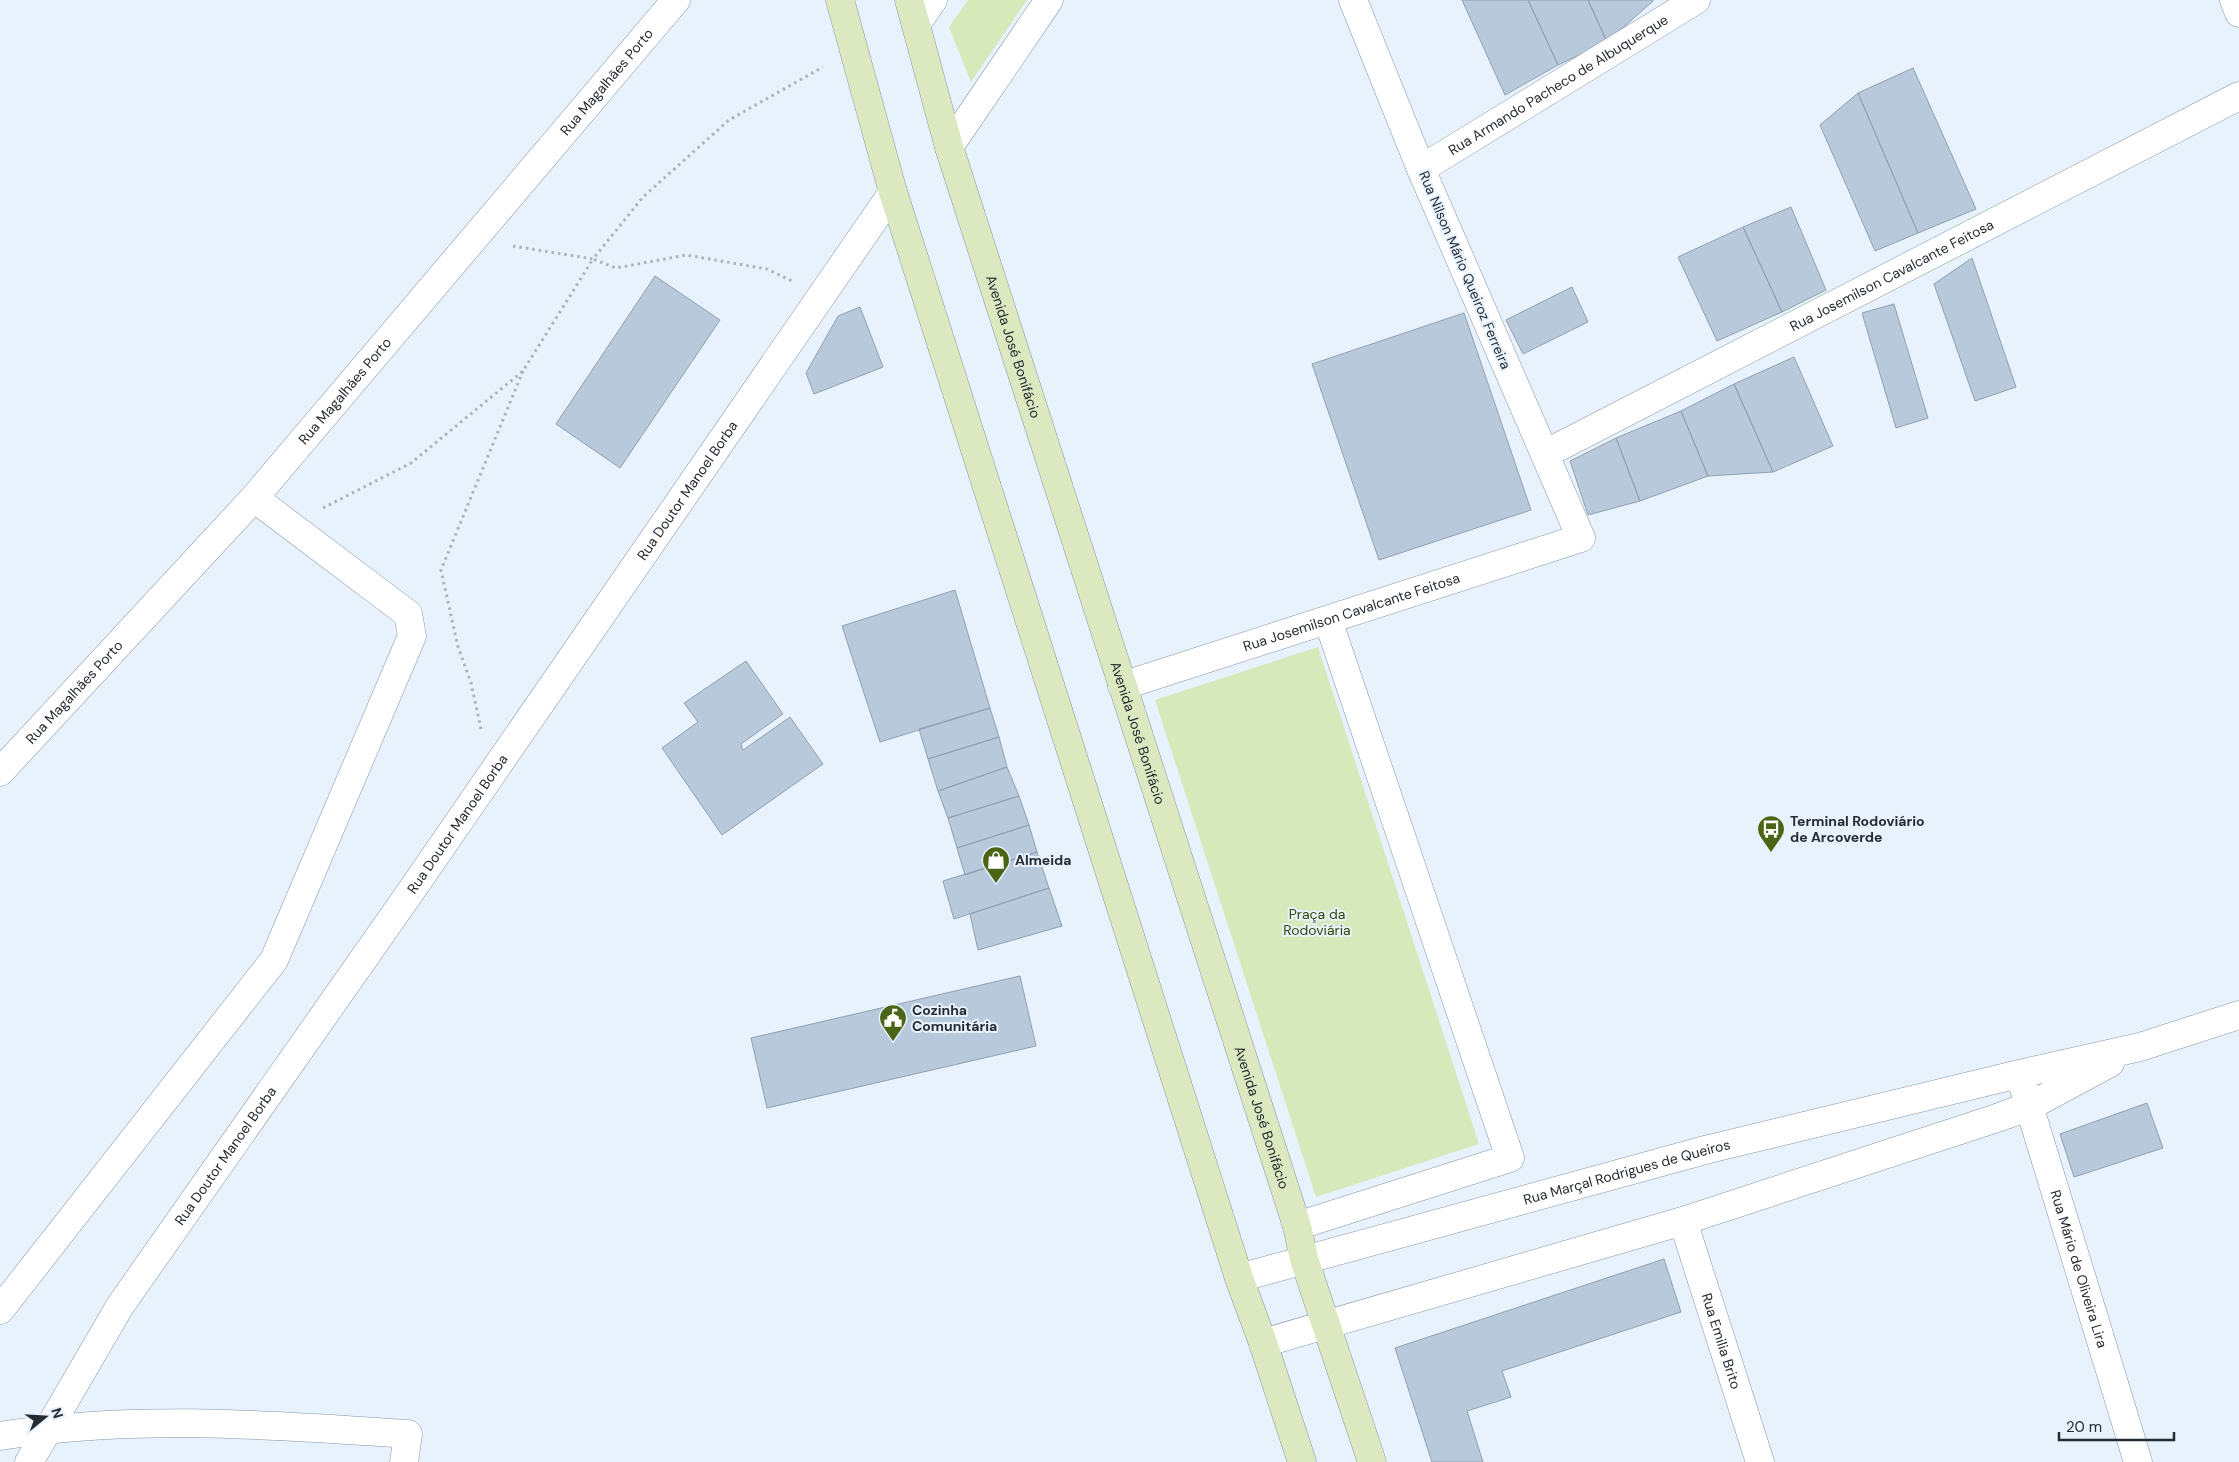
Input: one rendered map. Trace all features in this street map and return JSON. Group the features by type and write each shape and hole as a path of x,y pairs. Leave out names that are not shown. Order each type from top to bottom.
{"main road":[{"path":"840,0 893,192 1239,1278 1263,1343 1302,1462"},
{"name":"Avenida José Bonifácio","path":"913,12 949,147 1297,1226 1304,1259 1372,1462"}],"street":[{"name":"Rua Magalhães Porto","path":"0,772 254,498 676,0"},
{"path":"913,12 933,0"},
{"path":"949,147 1050,0"},
{"name":"Rua Nilson Mário Queiroz Ferreira","path":"1353,0 1421,168 1581,538"},
{"name":"Rua Armando Pacheco de Albuquerque","path":"1421,168 1696,0"},
{"path":"2234,0 2239,13"},
{"name":"Rua Josemilson Cavalcante Feitosa","path":"1545,454 2239,96"},
{"name":"Rua Doutor Manoel Borba","path":"30,1462 120,1306 409,894 893,192"},
{"path":"0,1310 274,960 412,636 408,614 254,498"},
{"name":"Rua Josemilson Cavalcante Feitosa","path":"1122,686 1581,538"},
{"path":"1297,1226 1510,1158 1328,620"},
{"path":"1263,1343 1683,1221 1997,1118 2030,1106 2140,1048 2239,1015"},
{"name":"Rua Marçal Rodrigues de Queiros","path":"1239,1278 1709,1149 2018,1074 2140,1048"},
{"name":"Rua Mário de Oliveira Lira","path":"2018,1074 2030,1106 2138,1462"},
{"name":"Rua Emilia Brito","path":"1683,1221 1760,1462"},
{"path":"0,1436 50,1428 226,1423 408,1434 404,1462"}],"path":[{"path":"482,733 472,684 458,647 441,570 523,371 593,259 643,197 729,120 854,50"},
{"path":"474,239 593,259 616,268 686,255 767,269 822,295"},
{"path":"289,525 410,463 523,371"}],"green space":[{"path":"968,0 1027,0 971,82 949,27"},
{"name":"Praça da Rodoviária","path":"1318,647 1479,1144 1316,1197 1155,700"}],"building":[{"path":"1462,0 1528,0 1558,65 1505,95"},
{"path":"1528,0 1588,0 1607,42 1558,65"},
{"path":"1588,0 1653,0 1653,1 1607,42"},
{"path":"1913,68 1976,209 1918,233 1858,93"},
{"path":"1858,93 1918,233 1875,251 1820,125"},
{"path":"1791,207 1826,290 1782,312 1743,227"},
{"path":"1743,227 1782,312 1717,341 1678,257"},
{"path":"1972,258 2016,387 1975,401 1934,284"},
{"path":"655,276 720,320 620,468 556,424"},
{"path":"1572,287 1588,322 1523,354 1506,320"},
{"path":"1894,304 1928,418 1896,428 1862,313"},
{"path":"860,307 883,367 814,394 806,373 838,316"},
{"path":"1464,313 1531,510 1379,560 1312,364"},
{"path":"1794,357 1833,446 1773,472 1734,384"},
{"path":"1734,384 1773,472 1708,476 1681,411"},
{"path":"1681,411 1708,476 1640,501 1616,438"},
{"path":"1616,438 1640,501 1588,515 1570,461"},
{"path":"955,590 990,708 880,742 842,626"},
{"path":"746,661 783,714 741,744 743,750 790,717 823,764 722,835 662,748 698,722 684,703"},
{"path":"990,708 999,737 928,759 919,729"},
{"path":"999,737 1007,767 938,791 928,759"},
{"path":"1007,767 1019,796 948,818 938,791"},
{"path":"1019,796 1029,825 957,848 948,818"},
{"path":"1029,825 1037,852 965,875 957,848"},
{"name":"Almeida","path":"1037,852 1049,888 954,919 943,881"},
{"path":"1049,888 1062,926 978,950 970,914"},
{"name":"Cozinha Comunitária","path":"1020,976 1036,1046 767,1108 751,1038"},
{"path":"2147,1103 2163,1148 2074,1177 2060,1134"},
{"path":"1664,1259 1681,1312 1502,1371 1511,1397 1467,1411 1483,1462 1432,1462 1395,1348"}],"place":[{"name":"Terminal Rodoviário de Arcoverde","path":"1771,853"},
{"name":"Almeida","path":"996,884"},
{"name":"Cozinha Comunitária","path":"893,1042"}]}
